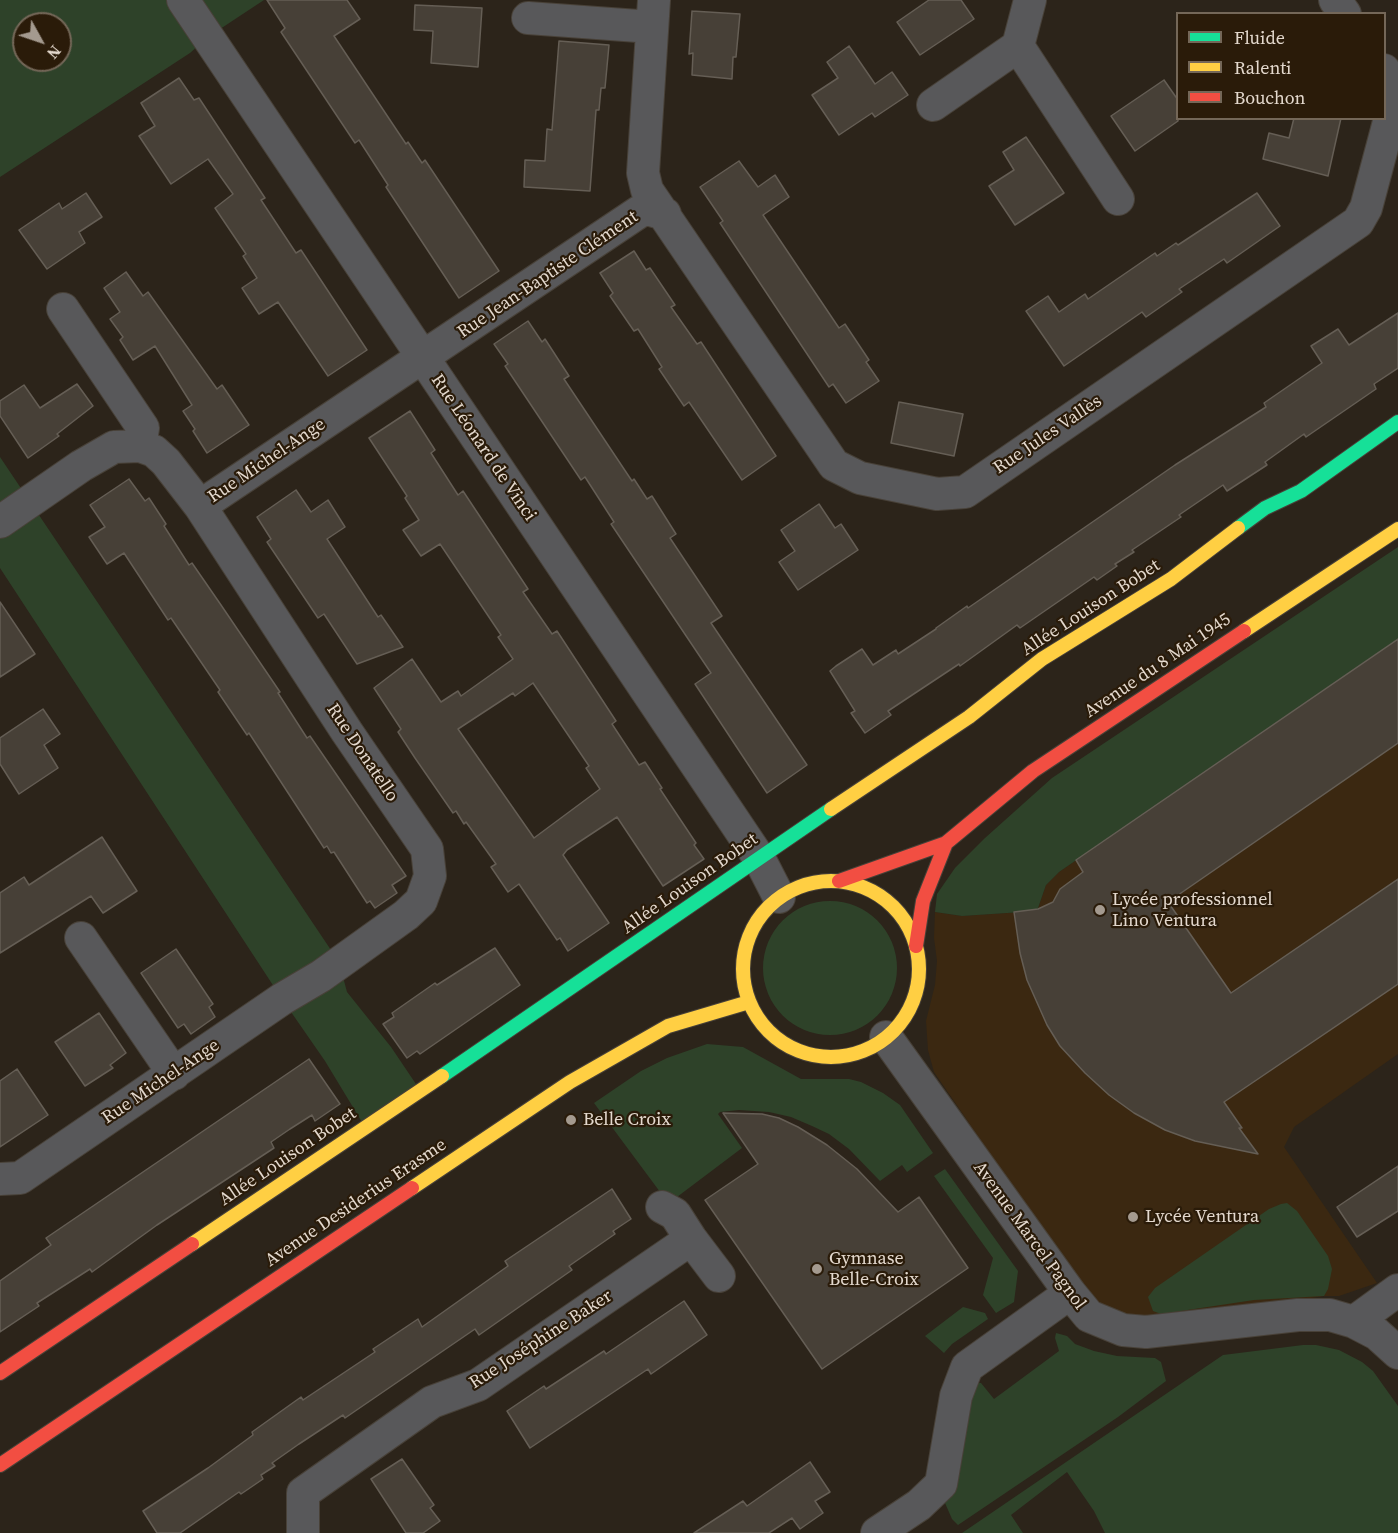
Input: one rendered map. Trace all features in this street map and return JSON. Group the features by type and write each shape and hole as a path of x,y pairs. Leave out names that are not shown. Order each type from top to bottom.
{"main road":[{"name":"Allée Louison Bobet","path":"0,1373 560,997 759,858 969,717 1042,659 1171,579 1265,508 1301,491 1398,422"},
{"name":"Avenue du 8 Mai 1945","path":"945,843 1033,771 1398,529"},
{"path":"839,881 945,843"},
{"path":"916,946 923,901 945,843"},
{"path":"818,881 839,881 865,887 888,901 906,921 916,946 919,971 915,996 904,1019 886,1037 863,1051 836,1057 809,1054 784,1043 777,1037 764,1025 749,1002 743,974 746,945 759,918 779,897 798,887 818,881"},
{"name":"Avenue Desiderius Erasme","path":"0,1465 570,1082 668,1026 749,1002"}],"street":[{"name":"Rue Léonard de Vinci","path":"183,0 759,858 779,897"},
{"path":"933,105 1018,46 1030,0"},
{"name":"Rue Jean-Baptiste Clément","path":"528,18 653,13 643,173 647,190 665,213"},
{"path":"1018,46 1118,199"},
{"name":"Rue Jules Vallès","path":"665,213 834,465 860,478 937,494 964,492 1358,222 1366,208 1398,88 1386,73"},
{"name":"Rue Jean-Baptiste Clément","path":"423,359 639,212 647,209 665,213"},
{"path":"0,522 114,447 140,446 143,428 63,309"},
{"name":"Rue Michel-Ange","path":"140,446 154,451 166,462 200,506 423,359"},
{"name":"Rue Donatello","path":"200,506 347,732 427,849 430,876 421,901 406,915 321,976"},
{"path":"81,938 174,1074"},
{"name":"Rue Michel-Ange","path":"0,1179 20,1178 282,999 321,976"},
{"name":"Avenue Marcel Pagnol","path":"886,1037 1070,1293 1089,1316 1104,1324 1134,1332 1171,1330 1306,1314 1330,1315 1354,1322 1377,1334 1398,1353"},
{"path":"662,1207 675,1214 719,1276"},
{"name":"Rue Joséphine Baker","path":"303,1533 303,1493 432,1402 478,1385 691,1239"},
{"path":"1354,1322 1398,1290"},
{"path":"877,1533 919,1505 941,1484 956,1396 967,1367 1070,1293"}],"shaded area":[{"path":"1398,639 1398,1054 1294,1127 1284,1147 1377,1283 1339,1296 1324,1296 1250,1308 1149,1319 1118,1314 1098,1303 1078,1282 934,1072 928,1050 926,1021 935,985 937,961 934,938 935,912 962,916 1037,911 1046,885 1059,872"}],"green space":[{"path":"0,0 264,0 208,37 190,53 0,177"},
{"path":"0,457 339,962 347,992 391,1047 420,1090 365,1127 325,1061 0,568"},
{"path":"1398,547 1398,639 1059,872 1046,885 1037,911 962,916 935,912 937,894 955,868 1052,778"},
{"path":"830,901 856,906 878,920 892,942 897,968 892,994 878,1016 856,1030 830,1035 804,1030 782,1016 768,994 763,968 768,942 782,920 804,906"},
{"path":"707,1044 743,1047 801,1079 849,1079 861,1082 900,1105 933,1153 907,1172 902,1165 880,1181 849,1149 829,1134 812,1126 791,1117 769,1112 739,1110 720,1112 718,1114 742,1148 677,1197 675,1195 666,1200 594,1103 641,1071 667,1058"},
{"path":"945,1169 1018,1271 1014,1302 996,1313 983,1295 993,1258 934,1176"},
{"path":"1287,1203 1297,1211 1328,1256 1332,1269 1328,1289 1324,1296 1254,1300 1161,1314 1153,1311 1148,1297 1155,1288 1269,1209"},
{"path":"963,1307 985,1313 988,1319 952,1344 944,1353 925,1336"},
{"path":"1056,1333 1067,1336 1075,1344 1094,1351 1117,1356 1155,1358 1161,1362 1166,1381 1118,1417 958,1525 952,1519 945,1503 955,1487 959,1472 970,1398 977,1383 981,1383 994,1399 1059,1351 1055,1338"},
{"path":"1303,1345 1339,1350 1362,1362 1373,1371 1398,1406 1398,1533 1105,1533 1094,1511 1067,1472 1011,1515 1023,1533 962,1533 1223,1355"}],"building":[{"path":"267,0 347,0 360,19 334,36 406,144 408,142 422,163 425,160 499,271 459,298 386,187 388,185 359,140 355,143 281,32 285,28"},
{"path":"929,0 961,0 974,19 920,55 897,22"},
{"path":"415,5 482,8 478,67 431,63 433,31 414,30"},
{"path":"692,11 740,14 732,79 692,75 693,53 689,54"},
{"path":"559,41 609,45 605,88 601,88 599,110 596,110 590,191 524,187 525,160 545,161 547,129 552,130"},
{"path":"849,46 875,84 892,72 908,95 875,117 872,113 839,135 812,95 838,78 827,62"},
{"path":"179,78 194,100 199,98 265,198 261,200 296,253 301,250 367,350 328,376 278,302 259,314 242,288 257,278 243,256 246,254 215,208 233,194 208,159 171,184 139,136 155,126 141,103"},
{"path":"1164,80 1176,97 1176,120 1178,121 1135,151 1111,116"},
{"path":"1294,120 1341,120 1328,176 1263,159 1269,133 1289,138"},
{"path":"1026,137 1064,193 1015,225 989,186 1014,170 1003,152"},
{"path":"739,161 758,187 775,175 789,197 763,215 839,328 845,324 869,360 866,362 879,381 846,403 833,384 829,387 720,223 723,221 700,187"},
{"path":"86,193 102,217 79,232 85,243 47,269 19,230 59,203 62,209"},
{"path":"1257,193 1280,226 1227,263 1224,259 1179,289 1182,292 1146,317 1142,312 1064,366 1026,311 1048,296 1059,312 1085,294 1088,299 1155,253 1157,256 1176,243 1178,245"},
{"path":"634,251 646,270 650,268 675,305 671,307 697,344 701,342 776,456 742,480 689,402 684,406 659,369 662,367 638,329 634,331 610,296 613,293 600,273"},
{"path":"126,272 143,296 148,292 217,389 222,385 249,425 207,453 183,411 192,405 155,346 133,360 120,340 123,337 110,319 120,312 104,288"},
{"path":"1398,313 1398,368 1374,384 1376,389 1306,437 1304,434 1265,462 1267,465 1227,491 1223,485 1132,550 1134,552 1115,564 1117,566 1097,580 1094,577 1020,628 1017,625 960,666 959,664 888,711 891,715 865,733 851,713 855,711 830,671 836,666 862,649 873,665 896,650 898,654 1175,465 1266,407 1264,403 1322,363 1311,346 1338,329 1349,345"},
{"path":"528,321 542,342 545,339 569,376 564,379 632,481 634,479 647,499 652,496 676,534 670,538 722,616 711,623 807,765 767,793 695,684 711,673 611,524 614,522 585,477 581,480 505,366 508,364 494,344"},
{"path":"77,384 93,406 57,434 59,436 28,458 0,416 0,401 24,385 40,408"},
{"path":"899,402 963,414 954,456 891,443"},
{"path":"410,411 435,450 431,453 458,495 463,491 528,589 523,592 552,634 557,631 616,721 612,724 639,765 645,762 704,859 663,886 617,817 567,850 563,855 609,923 568,951 560,938 557,940 519,884 508,892 491,867 496,864 466,822 464,824 456,811 453,813 398,732 401,729 374,688 412,659 441,702 458,691 461,696 513,659 498,637 501,635 440,544 421,556 403,530 419,520 405,498 407,496 369,438","holes":["533,683 589,766 586,768 600,789 534,838 458,729 513,693 515,696"]},
{"path":"129,479 145,501 149,498 189,565 192,563 280,692 278,693 307,738 310,736 406,876 392,885 397,893 375,908 370,901 367,903 334,852 331,853 327,846 324,848 249,733 247,735 218,692 220,690 171,618 168,620 124,553 107,564 89,537 105,527 90,505"},
{"path":"296,490 311,512 328,500 345,527 327,539 378,617 381,615 403,647 357,664 324,614 318,618 267,542 271,539 257,517"},
{"path":"819,504 835,528 841,524 858,550 798,590 779,562 795,551 781,530"},
{"path":"0,602 35,654 0,677"},
{"name":"Lycée professionnel Lino Ventura","path":"1398,639 1398,743 1168,902 1231,993 1398,879 1398,984 1224,1102 1258,1154 1195,1141 1165,1130 1134,1113 1109,1095 1060,1046 1047,1025 1027,980 1020,953 1014,912 1038,909 1053,902 1060,889 1083,872 1076,860"},
{"path":"43,709 60,734 44,745 58,768 19,794 0,764 0,738"},
{"path":"102,837 137,891 103,913 91,896 0,953 0,893 24,877 29,885"},
{"path":"495,948 520,985 420,1054 417,1051 407,1058 383,1024 394,1017 392,1013 435,983 437,985"},
{"path":"176,949 213,1004 209,1007 215,1017 191,1034 184,1024 178,1028 141,973"},
{"path":"99,1013 126,1053 110,1065 113,1068 85,1086 55,1042"},
{"path":"309,1059 340,1104 315,1121 312,1115 290,1129 271,1142 274,1148 157,1225 92,1272 90,1269 37,1303 39,1306 0,1332 0,1281 51,1245 46,1238"},
{"path":"17,1069 48,1115 0,1147 0,1081"},
{"name":"Gymnase Belle-Croix","path":"723,1113 762,1114 779,1118 798,1127 827,1145 857,1169 898,1212 919,1197 968,1268 822,1369 705,1200 758,1164"},
{"path":"1398,1166 1398,1211 1357,1237 1337,1207"},
{"path":"612,1189 631,1219 613,1231 615,1234 569,1266 572,1270 479,1335 475,1329 345,1418 343,1415 299,1444 272,1463 275,1466 261,1475 263,1479 241,1494 239,1492 180,1533 157,1533 143,1511 208,1468 253,1435 252,1432 301,1397 303,1400 375,1352 373,1349 418,1319 422,1327 508,1266 505,1261"},
{"path":"684,1301 707,1335 651,1374 648,1369 530,1448 507,1411 544,1386 546,1389 604,1351 606,1354"},
{"path":"402,1459 434,1505 430,1508 440,1521 423,1533 406,1533 371,1479"},
{"path":"810,1462 830,1492 815,1501 823,1513 800,1529 792,1518 769,1533 694,1533 743,1501 747,1506"}],"traffic: fast":[{"path":"1238,528 1265,508 1301,491 1398,422"},
{"path":"442,1076 831,809"}],"traffic: slow":[{"path":"831,809 969,717 1042,659 1171,579 1238,528"},
{"path":"1244,631 1398,529"},
{"path":"831,881 864,888 880,896 893,907 904,920 912,936 919,969 912,1002 904,1018 893,1031 880,1042 864,1050 831,1057 798,1050 782,1042 769,1031 758,1018 750,1002 743,969 750,936 758,920 769,907 782,896 798,888 831,881"},
{"path":"412,1188 570,1082 668,1026 749,1002"},
{"path":"192,1244 442,1076"}],"traffic: jam":[{"path":"839,881 946,843 1033,771 1244,631"},
{"path":"916,946 923,901 946,843"},
{"path":"0,1465 412,1188"},
{"path":"0,1373 192,1244"}],"place":[{"name":"Lycée professionnel Lino Ventura","path":"1100,910"},
{"name":"Belle Croix","path":"571,1120"},
{"name":"Lycée Ventura","path":"1133,1217"},
{"name":"Gymnase Belle-Croix","path":"817,1269"}]}
